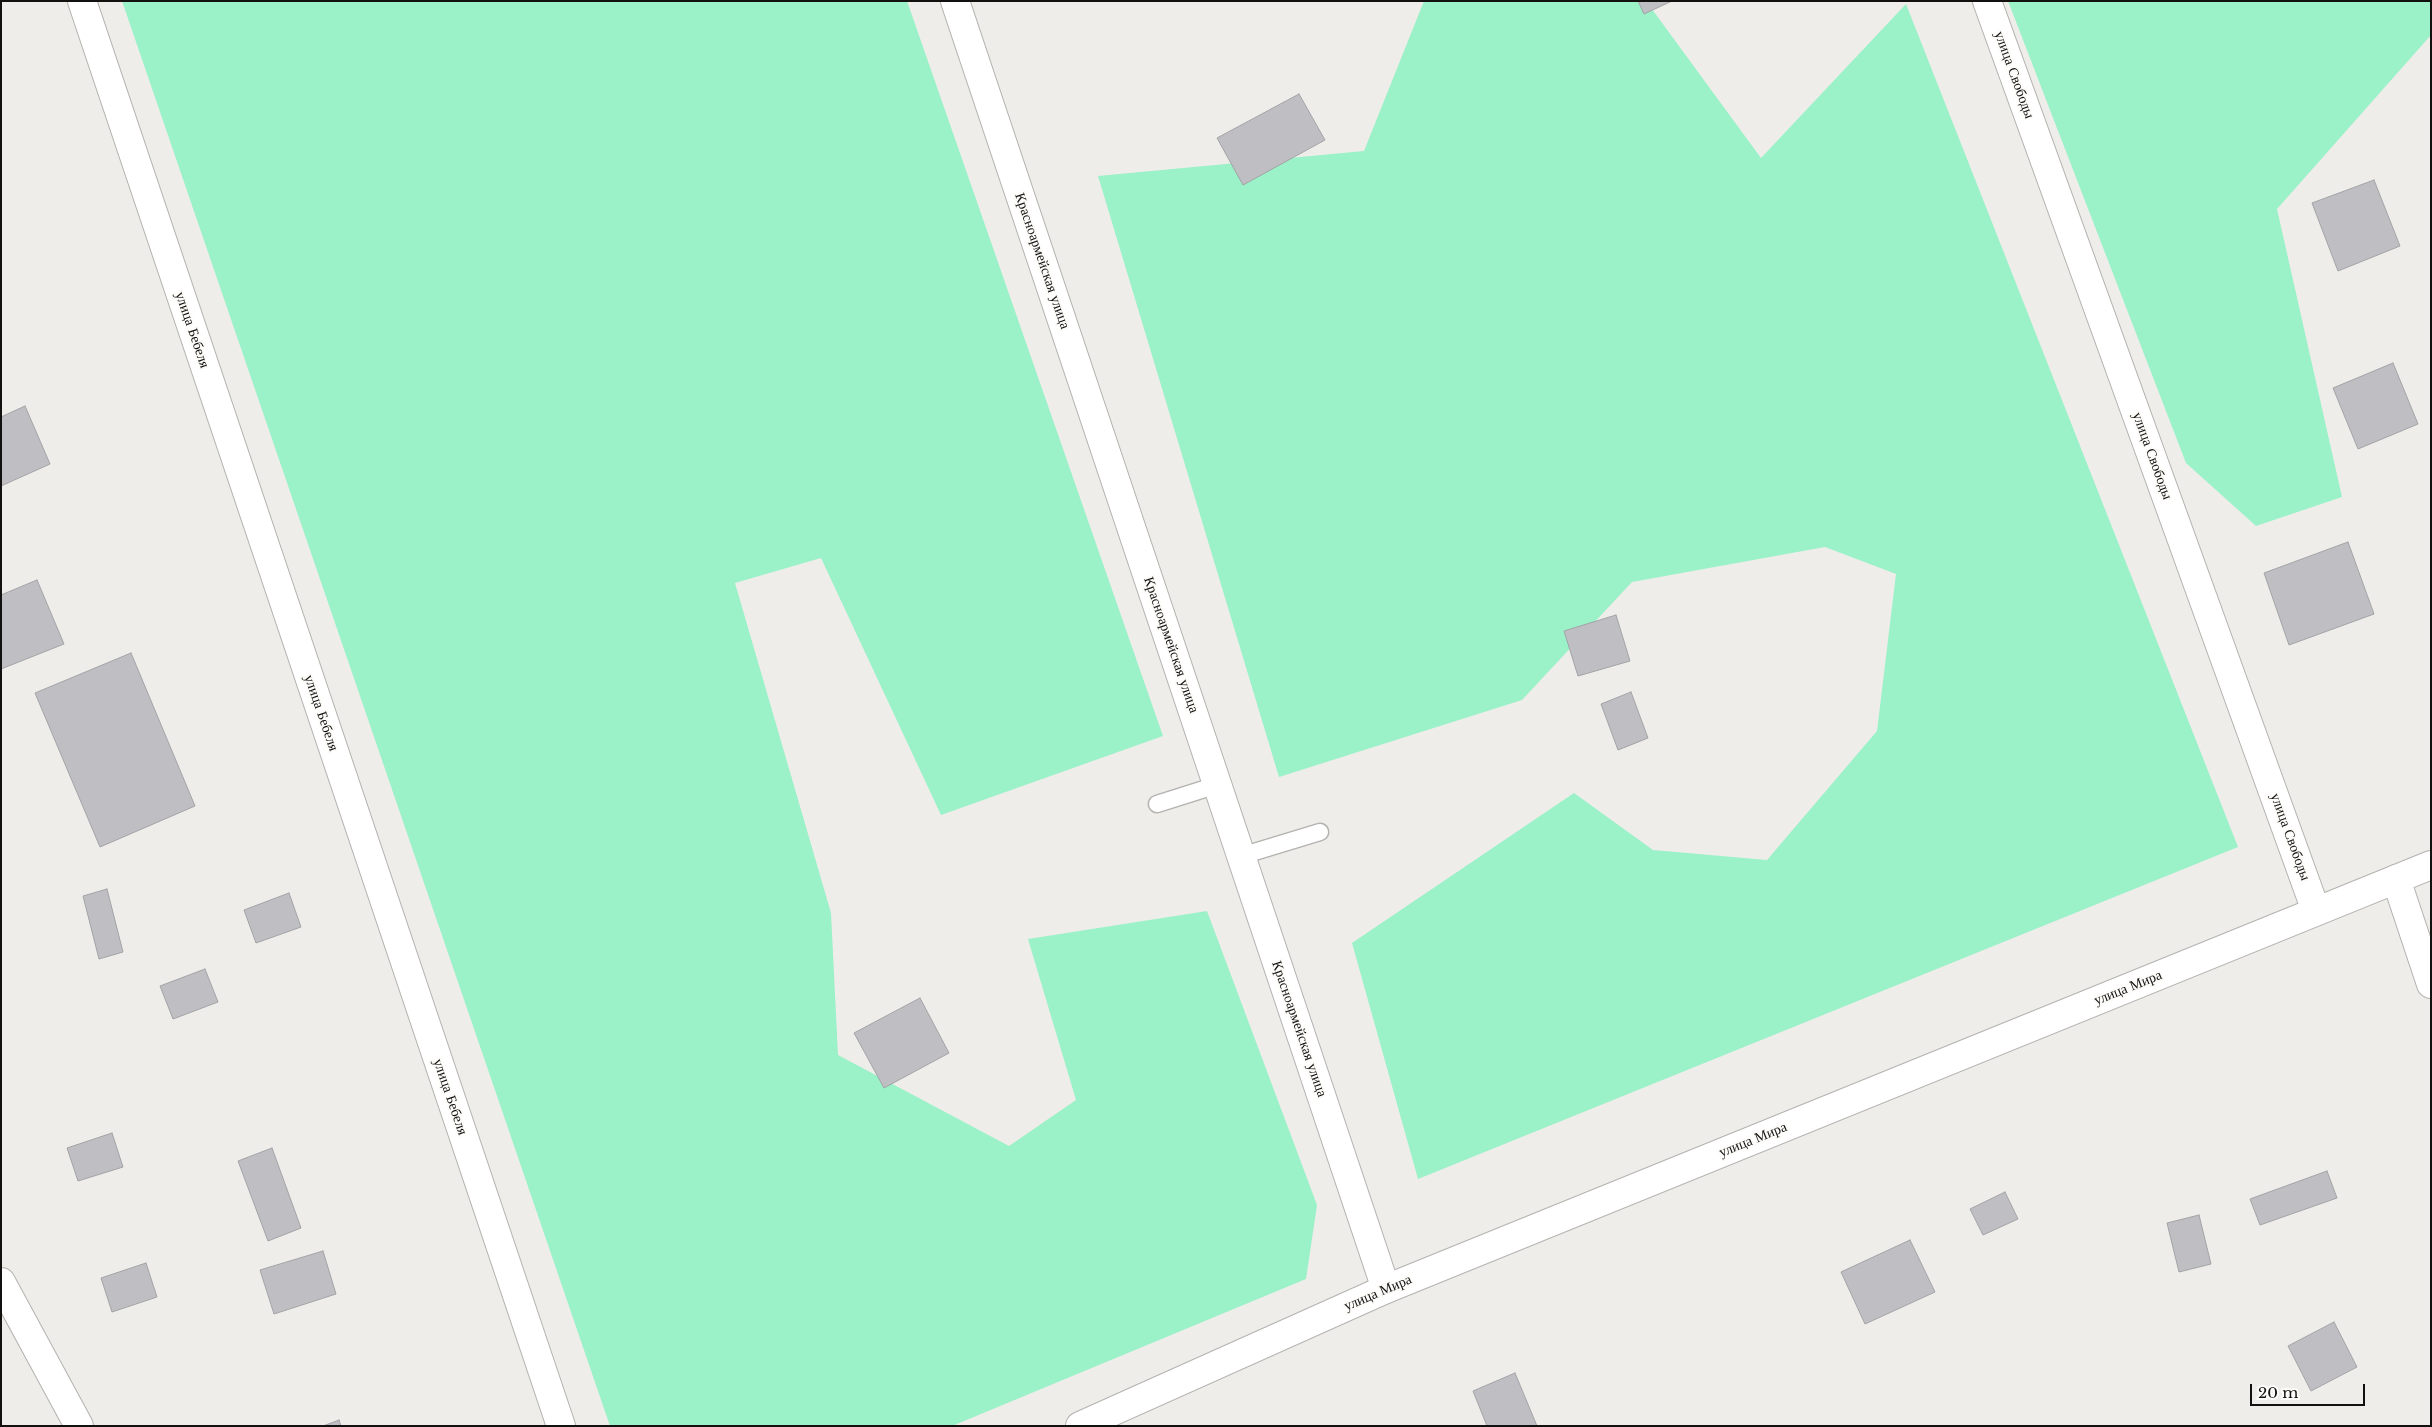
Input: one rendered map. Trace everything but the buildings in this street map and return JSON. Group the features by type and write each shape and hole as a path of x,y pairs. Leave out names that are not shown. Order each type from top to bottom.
{"street":[{"name":"улица Бебеля","path":"82,1 561,1426"},
{"name":"Красноармейская улица","path":"955,1 1386,1289"},
{"name":"улица Свободы","path":"1987,1 2316,911"},
{"name":"улица Мира","path":"1080,1426 1386,1289 2431,865"},
{"path":"2396,879 2431,984"},
{"path":"1,1282 80,1426"}],"lane":[{"path":"1157,804 1218,785"},
{"path":"1241,856 1320,832"}],"green space":[{"path":"122,1 907,1 1163,736 941,815 821,558 735,583 831,913 838,1055 1009,1146 1076,1100 1028,939 1207,911 1317,1205 1306,1279 952,1426 610,1426"},
{"path":"1424,1 1646,1 1761,158 1906,4 2238,847 1418,1179 1352,943 1574,793 1653,850 1767,860 1877,731 1896,574 1825,547 1632,582 1522,700 1279,777 1098,176 1364,151"},
{"path":"2008,1 2431,1 2431,35 2277,209 2342,497 2256,526 2186,463"}]}
